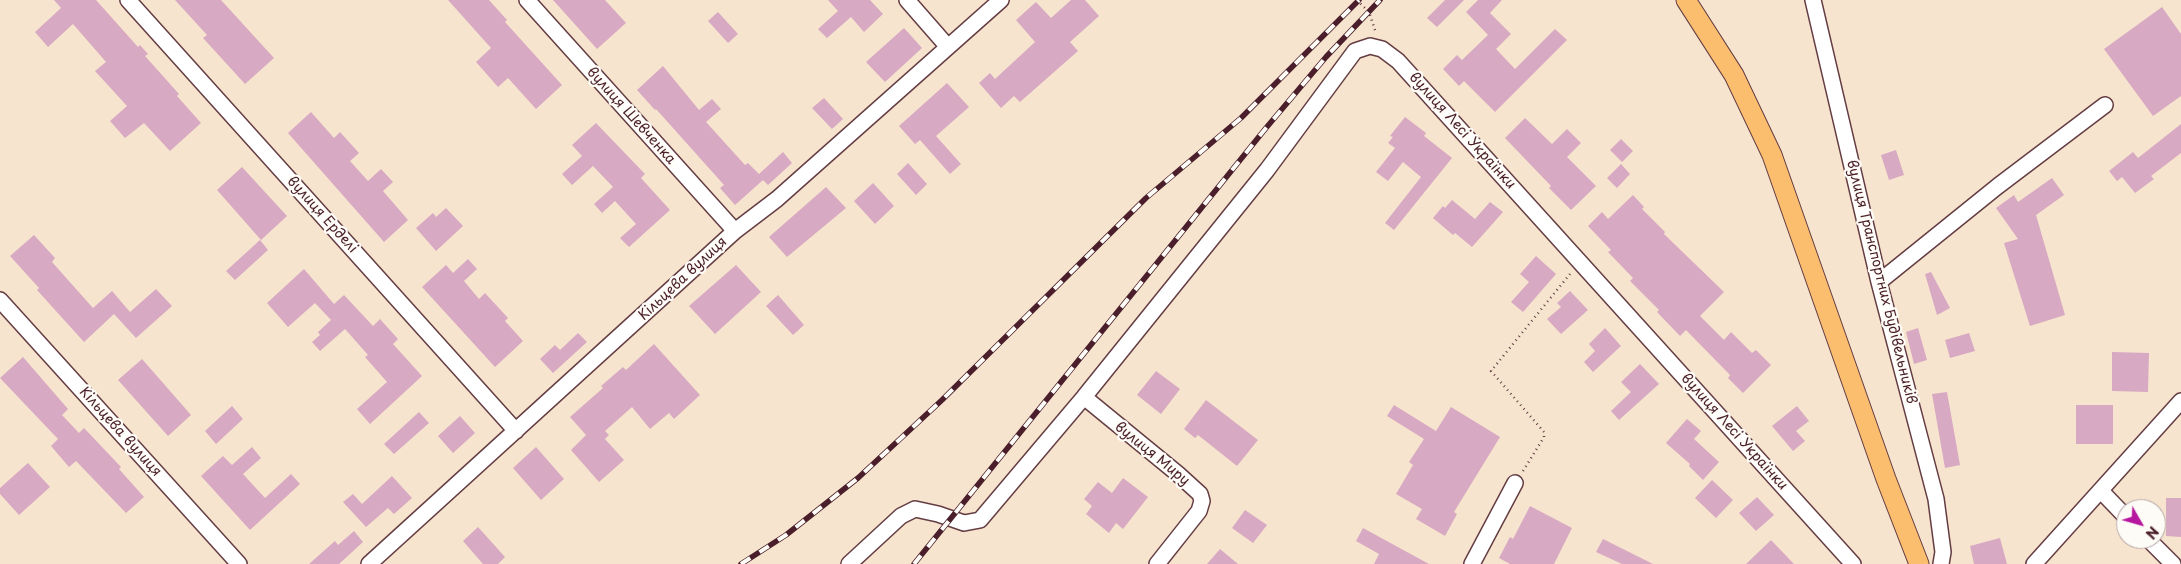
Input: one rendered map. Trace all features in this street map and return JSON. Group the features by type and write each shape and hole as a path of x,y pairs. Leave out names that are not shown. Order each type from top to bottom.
{"main road":[{"path":"1686,0 1734,75 1772,155 1883,470 1919,564"}],"street":[{"name":"вулиця Ерделі","path":"128,0 516,431"},
{"name":"вулиця Шевченка","path":"526,0 735,231"},
{"path":"907,0 948,47"},
{"name":"Кільцева вулиця","path":"369,564 735,231 777,199 1001,0"},
{"name":"вулиця Транспортних Будівельників","path":"1813,0 1879,282 1936,499 1943,552 1941,564"},
{"path":"849,564 901,516 915,509 938,514 964,523 980,520 1084,397 1267,170 1356,51 1370,46 1382,48"},
{"name":"вулиця Лесі Українки","path":"1382,48 1398,61 1853,564"},
{"path":"1879,282 1998,186 2105,105"},
{"name":"Кільцева вулиця","path":"0,300 239,564"},
{"name":"вулиця Миру","path":"1084,397 1200,494 1202,501 1198,511 1157,564"},
{"path":"2034,564 2181,401"},
{"path":"1472,564 1515,483"},
{"path":"2101,491 2116,506"},
{"path":"2158,549 2174,564"}],"path":[{"path":"1357,0 1368,12 1382,48"},
{"path":"1515,483 1544,437 1544,432 1491,371 1580,261"}],"building":[{"path":"54,0 96,0 138,47 140,45 148,54 145,56 179,94 177,96 201,123 170,151 144,123 125,138 110,121 127,106 95,71 106,62 73,24 48,47 35,32 61,8"},
{"path":"175,0 221,0 274,58 245,84 203,38 207,35"},
{"path":"448,0 489,0 507,20 505,22 562,85 536,109 508,78 498,87 476,62 491,48"},
{"path":"553,0 605,0 626,23 597,49"},
{"path":"828,0 870,0 883,14 864,32 851,17 827,38 818,29 838,11"},
{"path":"1071,0 1085,0 1099,16 1070,42 1078,51 1020,102 1014,96 1001,108 979,83 990,73 995,79 1035,42 1016,20 1036,2 1051,18"},
{"path":"1445,0 1464,0 1437,27 1427,18"},
{"path":"1478,0 1502,0 1490,13 1511,34 1496,49 1515,69 1555,29 1567,40 1495,112 1464,81 1459,86 1443,69 1457,55 1462,60 1488,35 1466,12"},
{"path":"2162,7 2181,34 2181,96 2153,116 2104,49"},
{"path":"718,12 738,34 728,43 708,21"},
{"path":"904,28 922,48 885,82 866,62"},
{"path":"663,66 699,110 712,99 721,109 706,122 745,165 748,163 759,174 783,152 792,163 768,185 763,180 735,205 720,188 724,185 637,90"},
{"path":"947,83 969,107 936,136 961,164 950,174 920,140 915,144 899,126"},
{"path":"824,98 843,119 832,129 812,108"},
{"path":"311,112 334,138 340,132 359,153 350,161 368,181 381,169 393,182 383,191 408,220 384,242 288,133"},
{"path":"1405,117 1426,133 1424,136 1452,158 1394,230 1385,223 1421,177 1403,162 1388,181 1376,172 1395,148 1388,143 1393,137 1390,136"},
{"path":"1525,118 1552,144 1567,129 1581,143 1567,157 1596,186 1571,210 1505,138"},
{"path":"596,123 645,174 641,178 670,210 629,247 620,238 636,224 615,201 602,213 594,204 613,187 593,166 572,185 562,174 582,156 572,145"},
{"path":"2181,124 2181,153 2151,176 2154,179 2135,193 2122,177 2117,181 2109,171 2133,152 2138,158"},
{"path":"1621,139 1633,151 1622,162 1610,150"},
{"path":"1896,150 1904,175 1889,180 1881,155"},
{"path":"908,163 927,184 916,195 897,174"},
{"path":"1621,164 1630,174 1617,188 1607,178"},
{"path":"242,167 287,216 261,240 217,190"},
{"path":"2052,178 2064,195 2036,215 2065,315 2030,326 2004,243 2018,239 1996,208 2014,195 2018,202"},
{"path":"873,183 894,206 875,224 854,201"},
{"path":"826,187 846,208 787,257 769,237"},
{"path":"1633,195 1644,207 1642,209 1665,232 1664,234 1724,292 1700,316 1724,340 1731,332 1752,353 1756,350 1771,365 1743,393 1728,378 1730,375 1686,330 1680,336 1657,312 1659,310 1630,281 1633,278 1608,252 1611,250 1588,226 1602,212 1608,219"},
{"path":"1452,200 1475,219 1490,202 1503,212 1472,247 1455,233 1453,235 1433,218 1443,206 1445,208"},
{"path":"446,208 463,226 436,251 416,228 433,213 436,217"},
{"path":"34,235 55,258 52,262 93,308 112,291 130,312 156,289 172,306 136,338 114,314 84,342 37,290 39,288 10,256"},
{"path":"260,240 268,250 235,280 226,271"},
{"path":"1536,256 1556,274 1523,312 1511,302 1529,282 1520,274"},
{"path":"468,259 477,269 464,281 479,299 485,293 508,318 505,321 523,341 495,367 422,287 446,265 453,273"},
{"path":"736,265 761,292 715,334 689,306"},
{"path":"304,269 334,304 344,295 373,326 380,319 398,339 393,344 422,376 370,424 357,409 387,382 365,357 368,355 345,329 320,351 312,342 320,335 318,332 331,320 315,303 288,327 267,303"},
{"path":"1931,272 1950,308 1937,315 1925,274"},
{"path":"1570,291 1588,310 1561,334 1547,319 1561,307 1557,303"},
{"path":"778,295 804,325 793,335 766,306"},
{"path":"1605,328 1621,346 1593,372 1584,362 1595,351 1589,344"},
{"path":"1918,328 1927,360 1914,364 1906,332"},
{"path":"578,333 587,342 553,373 540,359 555,345 560,350"},
{"path":"1969,333 1975,351 1950,358 1945,340"},
{"path":"654,344 700,395 674,419 669,413 650,429 632,407 605,431 609,435 605,439 624,460 599,482 571,450 586,435 570,417 603,388 601,386 623,367 626,370"},
{"path":"2112,352 2149,353 2148,392 2112,391"},
{"path":"23,357 68,409 62,415 79,433 84,428 121,467 119,469 144,497 126,513 76,461 69,467 51,446 58,439 0,378"},
{"path":"142,359 191,415 168,436 118,380"},
{"path":"1640,364 1659,384 1619,420 1611,411 1631,392 1621,382"},
{"path":"1156,371 1180,389 1161,414 1137,395"},
{"path":"1947,392 1960,465 1945,468 1932,394"},
{"path":"1206,400 1258,440 1237,466 1198,435 1195,438 1184,429"},
{"path":"1394,405 1436,431 1451,407 1500,437 1454,512 1457,514 1445,536 1416,519 1422,509 1396,494 1413,465 1409,462 1424,439 1387,416"},
{"path":"2076,405 2113,405 2113,444 2076,444"},
{"path":"232,406 243,419 216,444 205,431"},
{"path":"1797,406 1809,421 1796,431 1805,441 1793,451 1772,426"},
{"path":"419,412 429,423 394,454 384,444"},
{"path":"460,416 475,433 453,453 438,436"},
{"path":"1687,419 1701,431 1694,439 1719,462 1703,480 1689,466 1690,464 1666,443"},
{"path":"252,447 261,458 243,474 265,498 291,474 300,484 250,530 201,476 223,456 232,465"},
{"path":"536,447 564,479 541,500 513,468"},
{"path":"28,463 50,487 19,515 0,494 0,488"},
{"path":"392,476 412,498 394,514 388,508 366,527 343,502 353,494 362,504"},
{"path":"1123,478 1148,497 1123,529 1116,523 1109,533 1086,514 1092,506 1084,499 1098,482 1112,493"},
{"path":"1712,480 1733,500 1716,518 1695,498"},
{"path":"1757,497 1774,515 1756,531 1739,513"},
{"path":"2181,498 2181,537 2166,536 2166,499"},
{"path":"1530,506 1572,528 1554,564 1510,564 1499,558 1510,537 1513,539"},
{"path":"1245,510 1267,525 1253,543 1232,528"},
{"path":"478,527 505,557 498,564 483,564 463,541"},
{"path":"1363,528 1429,564 1374,564 1379,554 1356,541"},
{"path":"354,531 363,542 339,564 309,564 335,541 338,545"},
{"path":"2000,538 2007,564 1974,564 1970,546"},
{"path":"1603,539 1653,564 1622,564 1596,552"},
{"path":"1771,540 1794,564 1746,564"},
{"path":"1220,549 1238,564 1207,564"}],"railway":[{"path":"741,564 786,535 858,478 942,400 1146,198 1241,118 1359,0"},
{"path":"914,564 1266,128 1326,57 1380,0"}]}
